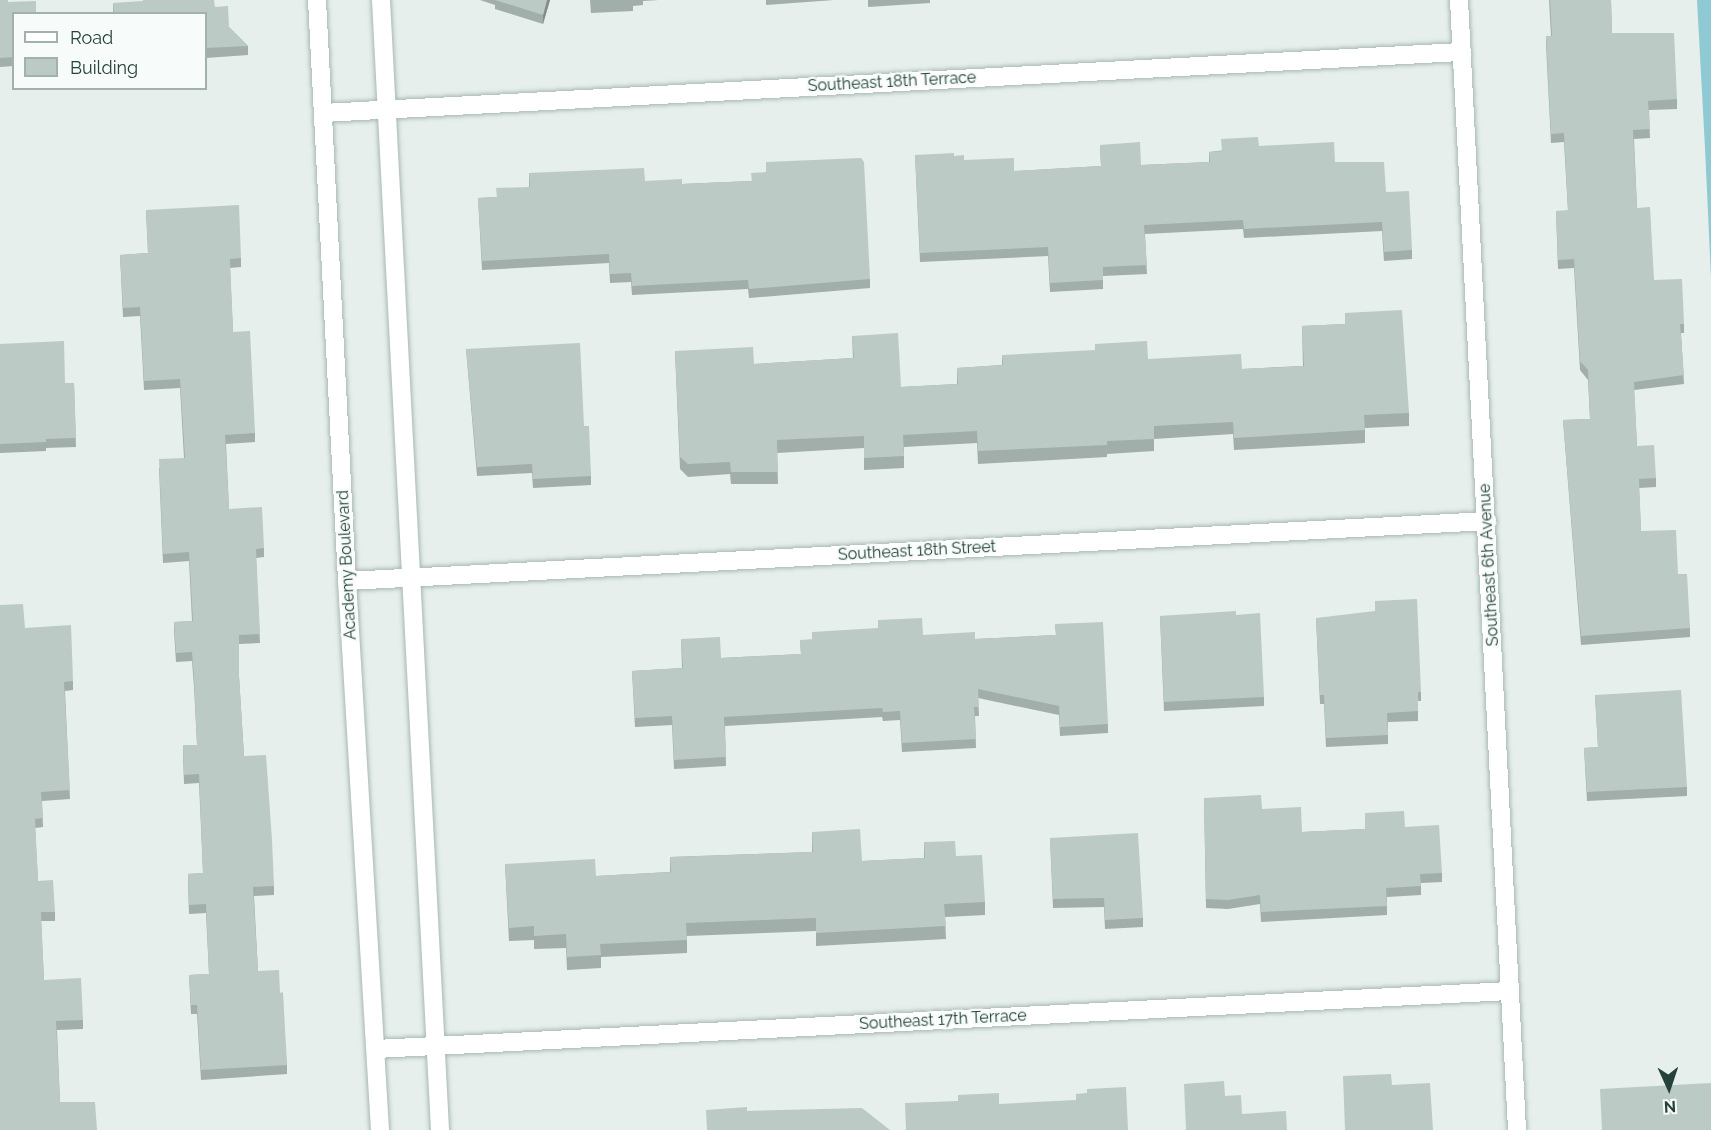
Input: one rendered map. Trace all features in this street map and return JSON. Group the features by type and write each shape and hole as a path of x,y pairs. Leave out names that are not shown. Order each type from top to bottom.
{"street":[{"name":"Academy Boulevard","path":"317,0 347,581 380,1130"},
{"path":"381,0 440,1130"},
{"name":"Southeast 6th Avenue","path":"1459,0 1516,1130"},
{"name":"Southeast 18th Terrace","path":"323,112 1462,52"},
{"name":"Southeast 18th Street","path":"347,581 1487,521"},
{"name":"Southeast 17th Terrace","path":"376,1049 1510,991"}],"water":[{"path":"1697,0 1711,0 1711,278 1705,148"}],"building":[{"path":"0,0 36,1 36,12 12,12 12,57 0,58"},
{"path":"214,0 215,7 228,6 229,27 248,46 207,48 207,12 114,12 113,3"},
{"path":"495,0 547,0 543,15"},
{"path":"1550,0 1611,0 1612,33 1674,33 1677,99 1648,101 1650,129 1633,130 1637,208 1650,207 1654,280 1682,279 1684,324 1680,324 1684,375 1634,382 1637,446 1654,445 1656,478 1639,479 1641,531 1676,530 1678,574 1687,574 1690,628 1581,636 1563,420 1590,419 1588,370 1580,361 1574,259 1558,260 1556,211 1568,210 1564,133 1551,134 1546,36 1552,36"},
{"path":"1258,137 1259,146 1334,142 1335,162 1384,162 1386,192 1409,191 1412,250 1384,252 1382,222 1244,229 1243,220 1144,225 1147,265 1103,267 1103,280 1050,283 1048,247 920,253 915,155 954,153 954,156 964,155 964,160 1014,158 1014,171 1101,166 1100,145 1140,142 1141,165 1210,162 1209,152 1222,151 1221,139"},
{"path":"861,158 864,162 870,279 749,289 748,280 632,286 631,273 610,274 609,254 482,261 478,198 497,197 496,188 530,187 529,173 644,168 645,181 682,179 682,184 752,181 751,173 766,172 766,162"},
{"path":"239,205 241,258 230,259 233,332 250,331 255,433 225,435 229,509 262,507 264,548 256,549 260,634 239,635 239,676 244,756 266,755 272,840 274,886 253,887 258,971 279,970 280,993 283,992 287,1065 201,1070 197,1005 191,1005 189,975 209,974 206,904 189,905 188,874 203,873 199,774 184,775 183,745 197,745 194,678 192,652 176,653 174,622 193,621 189,552 163,554 159,459 185,458 180,379 144,381 140,307 123,308 120,255 148,253 146,210"},
{"path":"1402,310 1409,413 1364,415 1365,430 1234,438 1233,422 1154,426 1154,439 1107,441 1107,445 978,451 977,431 903,435 904,456 864,458 864,436 777,440 778,472 731,472 730,462 688,464 680,457 675,351 753,347 754,364 854,358 852,336 898,333 901,387 958,384 957,368 1003,365 1002,355 1095,350 1095,344 1147,341 1148,359 1241,354 1242,369 1304,366 1302,326 1345,324 1345,313"},
{"path":"64,341 65,383 74,383 76,438 0,444 0,344"},
{"path":"580,343 584,426 589,426 591,476 533,479 532,464 477,467 466,349"},
{"path":"1417,599 1421,692 1418,692 1418,711 1387,713 1388,735 1326,738 1324,695 1320,695 1316,618 1375,611 1375,601"},
{"path":"23,604 25,628 71,625 73,681 64,682 70,790 41,792 43,818 35,819 38,881 53,880 55,912 41,912 44,980 81,978 83,1020 56,1021 60,1102 95,1102 97,1130 0,1130 0,605"},
{"path":"1236,611 1236,615 1260,613 1264,697 1164,702 1160,616"},
{"path":"922,618 923,635 975,632 975,639 1056,635 1055,624 1103,622 1108,724 1060,727 1059,706 978,689 979,707 974,707 976,739 902,743 900,711 883,712 882,708 724,717 726,757 674,760 672,716 635,718 632,671 683,668 681,639 720,637 721,658 801,654 800,640 812,640 812,632 878,628 878,620"},
{"path":"1681,690 1687,787 1587,792 1584,748 1598,747 1595,695"},
{"path":"1261,795 1262,809 1301,807 1302,832 1365,829 1365,813 1404,811 1405,827 1439,825 1442,873 1420,874 1421,886 1386,888 1387,906 1261,912 1260,895 1228,900 1206,899 1204,798"},
{"path":"860,829 862,861 925,858 924,842 955,841 956,856 982,855 985,902 944,904 946,926 816,933 816,918 686,923 687,940 600,944 601,955 567,957 566,934 534,936 534,926 509,928 505,864 595,859 596,876 671,872 670,857 813,852 812,832"},
{"path":"1138,833 1143,918 1105,920 1104,898 1053,899 1050,838"},
{"path":"1391,1074 1392,1085 1430,1083 1433,1130 1345,1130 1343,1076"},
{"path":"1224,1081 1225,1096 1241,1095 1242,1114 1286,1111 1287,1130 1186,1130 1184,1084"},
{"path":"1711,1083 1711,1130 1602,1130 1600,1089"},
{"path":"1126,1087 1128,1130 906,1130 905,1103 958,1101 958,1095 999,1093 999,1104 1076,1100 1076,1094 1087,1093 1087,1089"},
{"path":"747,1107 747,1111 862,1108 890,1130 707,1130 706,1110"}]}
